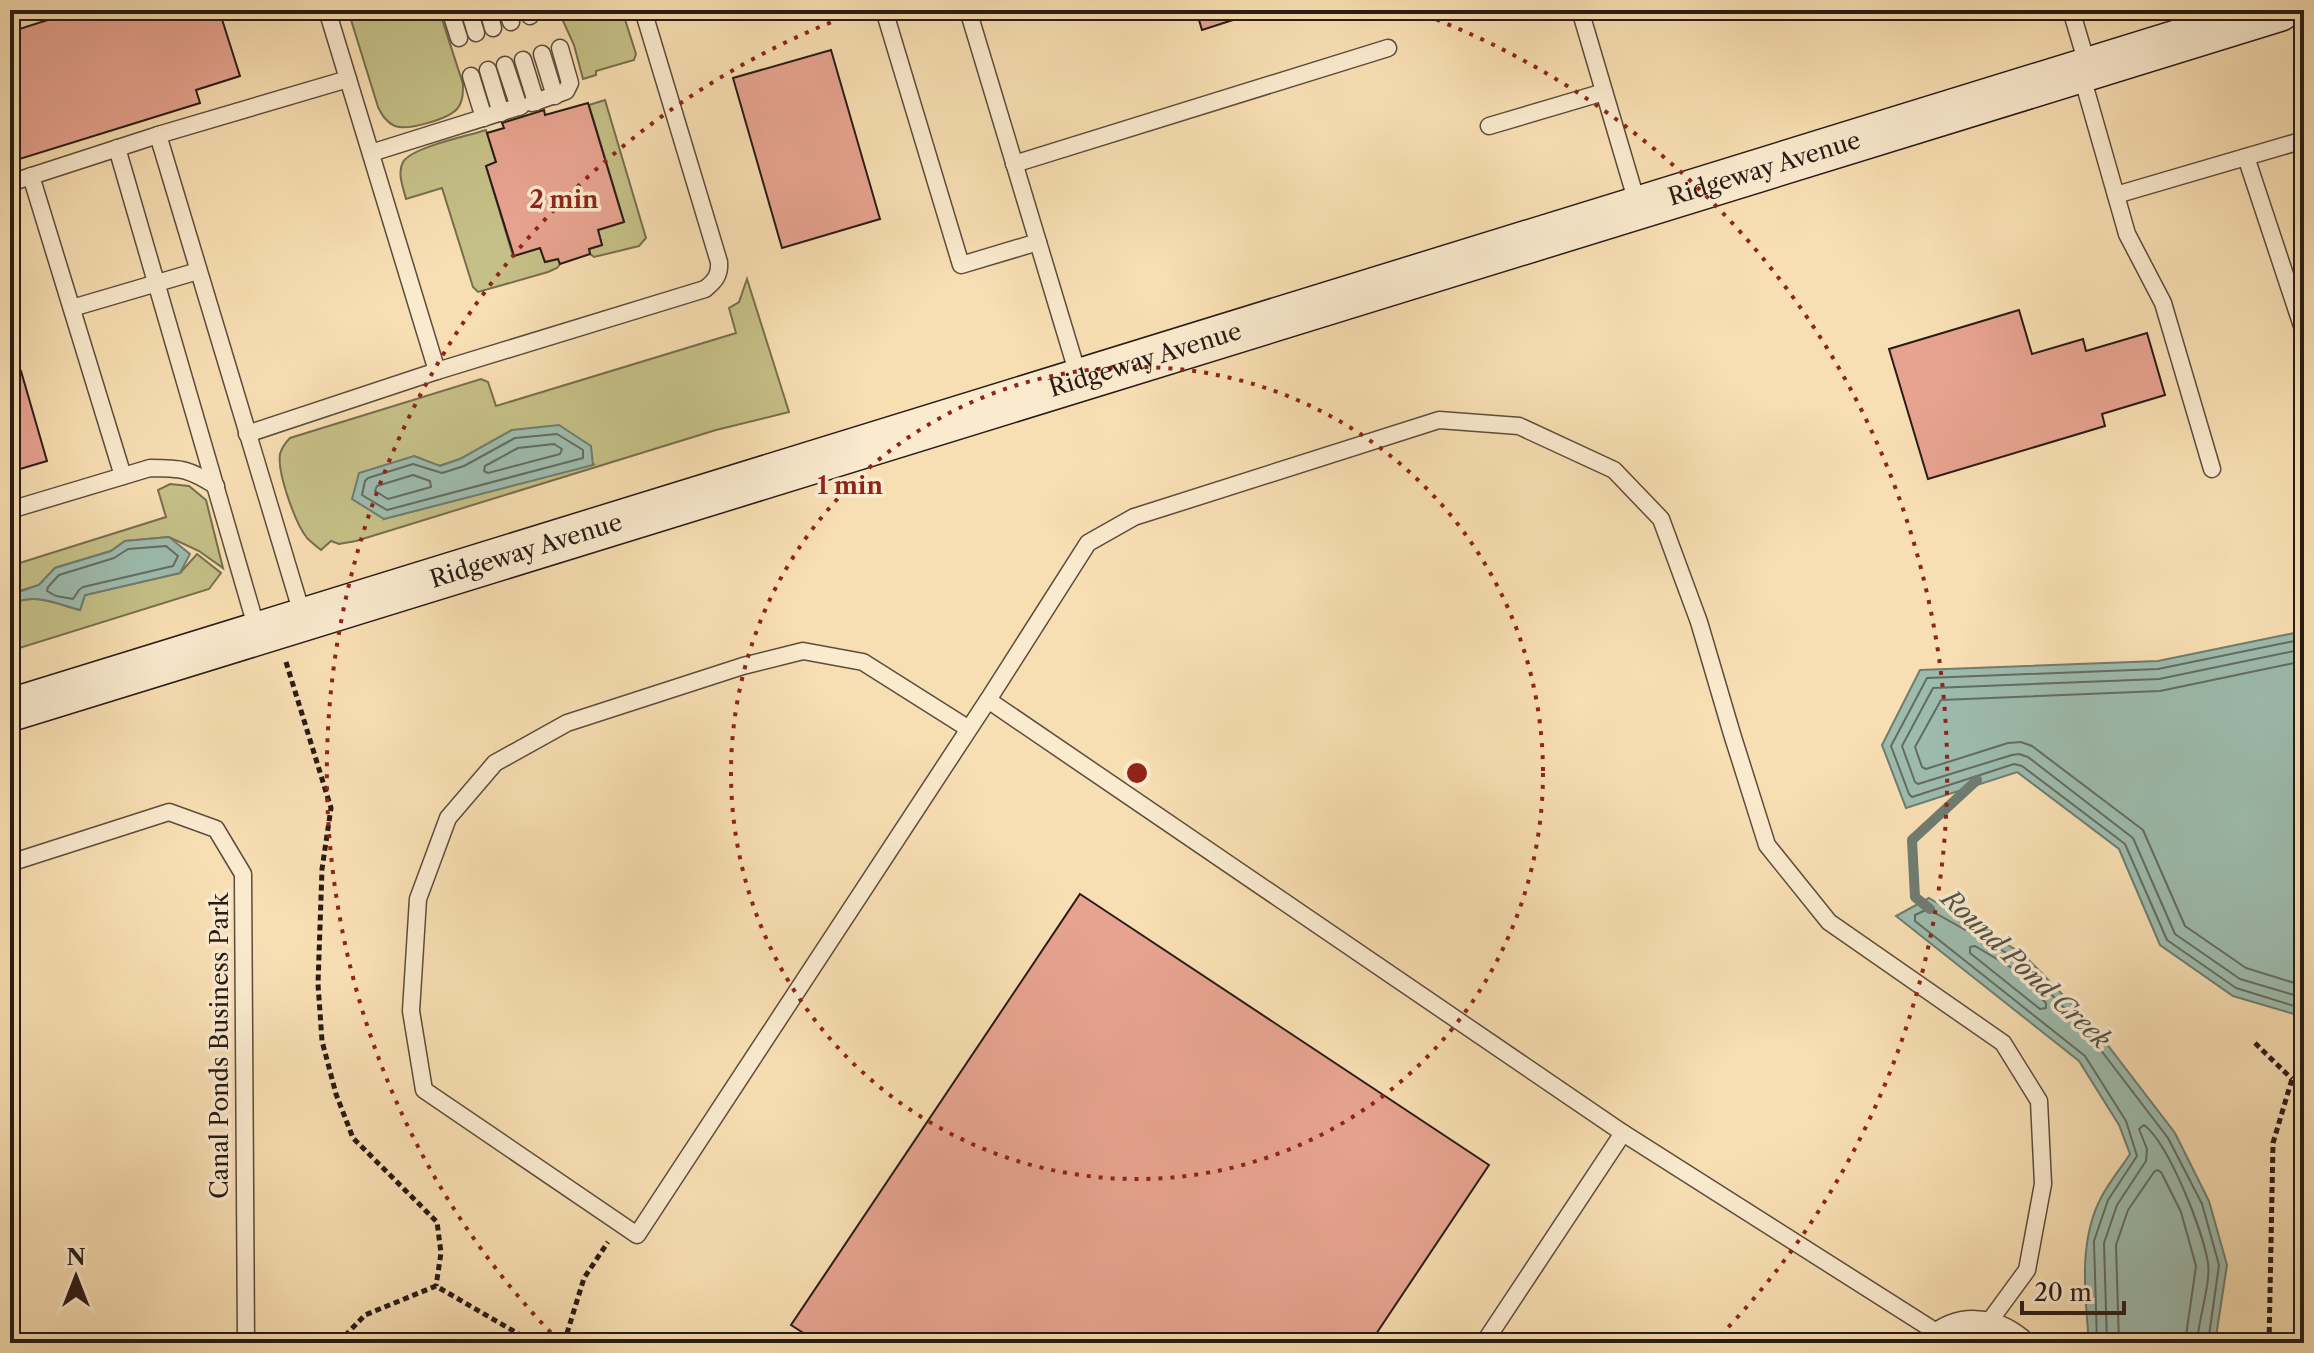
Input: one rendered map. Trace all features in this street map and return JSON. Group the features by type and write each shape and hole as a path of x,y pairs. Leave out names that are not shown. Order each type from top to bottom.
{"main road":[{"name":"Ridgeway Avenue","path":"10,710 2279,10"}],"street":[{"path":"1937,1339 1961,1326 1986,1326 2006,1333 2018,1343"}],"lane":[{"path":"327,10 437,371"},
{"path":"450,10 459,38"},
{"path":"469,10 476,33"},
{"path":"488,10 493,28"},
{"path":"247,434 437,371 705,289 715,281 720,271 719,262 643,10"},
{"path":"884,10 961,265 1038,242"},
{"path":"968,10 1079,380"},
{"path":"1580,10 1638,207"},
{"path":"2071,10 2127,234 2163,303 2212,469"},
{"path":"371,153 566,91 570,83 560,48"},
{"path":"1014,164 1388,48"},
{"path":"542,54 555,96"},
{"path":"523,60 527,105"},
{"path":"505,65 527,105"},
{"path":"488,70 501,113"},
{"path":"471,76 484,118"},
{"path":"10,183 348,79"},
{"path":"1489,126 1604,92"},
{"path":"158,135 247,434 279,626"},
{"path":"2116,195 2304,140"},
{"path":"117,148 216,486 279,626"},
{"path":"2246,157 2304,332"},
{"path":"31,176 123,476"},
{"path":"72,308 198,271"},
{"path":"969,729 863,662 803,651 743,666 567,723 495,763 448,818 418,899 411,1011 424,1090 637,1235 969,729 988,700 1088,543 1134,517 1439,420 1519,426 1614,470 1661,519 1699,622 1767,845 1829,922 2003,1043 2039,1101 2043,1184 2027,1270 1986,1326"},
{"path":"10,510 150,468 192,471 216,486"},
{"path":"988,700 1623,1133 1937,1339"},
{"name":"Canal Ponds Business Park","path":"10,863 169,812 216,829 243,874 246,1343"},
{"path":"1484,1343 1623,1133"}],"path":[{"path":"279,626 331,808 322,869 318,984 322,1041 336,1094 353,1138 437,1222 441,1253 436,1286"},
{"path":"2255,1043 2292,1079 2304,1079"},
{"path":"2269,1343 2273,1143 2292,1079"},
{"path":"564,1343 584,1278 607,1243 637,1235"},
{"path":"338,1343 365,1315 436,1286"},
{"path":"436,1286 534,1343"}],"shaded area":[{"path":"348,10 439,10 463,84 462,100 457,109 445,117 418,125 401,127 387,120 378,107"},
{"path":"558,10 622,10 636,54 634,60 596,71 596,75 583,79 574,45"},
{"path":"605,100 646,238 639,246 594,257 589,249 602,245 598,230 624,221 589,105"},
{"path":"486,130 496,162 486,166 513,256 540,248 545,262 558,259 560,264 548,272 478,292 473,287 442,188 406,199 401,171 403,162 417,152"},
{"path":"747,279 789,412 716,430 356,541 339,544 331,541 321,550 307,538 297,521 284,485 280,462 282,449 290,438 481,379 488,382 496,406 736,333 729,308 739,302","holes":["512,430 593,464 384,519 414,456 439,466 460,459"]},
{"path":"170,484 189,486 206,500 223,568 199,551 169,537 125,541 111,551 55,568 39,585 10,594 10,566 166,517 158,490"},
{"path":"197,554 221,573 209,589 10,651 10,604 37,599 80,610 85,595 180,573"}],"water":[{"path":"559,425 591,446 593,465 384,519 352,499 359,473 414,456 440,466 460,459 512,430"},
{"path":"169,537 190,554 180,573 85,595 80,610 37,599 10,604 10,595 39,585 55,568 111,551 125,541"},
{"path":"2304,631 2304,1017 2233,996 2160,945 2119,849 2017,772 1906,808 1882,745 1920,670 2158,661"},
{"path":"1929,898 2023,954 2093,1026 2175,1133 2209,1201 2227,1265 2215,1343 2089,1343 2085,1268 2089,1230 2102,1196 2130,1154 2119,1125 2079,1061 1896,916"}],"building":[{"path":"79,10 219,10 240,76 196,90 200,103 10,162 10,32"},
{"path":"1196,10 1264,10 1202,30"},
{"path":"831,50 880,219 782,248 733,78"},
{"path":"588,103 624,222 598,230 602,245 589,249 590,254 560,264 558,259 545,262 540,248 514,256 486,166 496,162 487,133 504,128 502,123 544,110 545,115"},
{"path":"2019,310 2032,354 2083,339 2086,351 2147,333 2165,395 2102,414 2105,426 1928,479 1889,349"},
{"path":"21,371 47,461 10,472 10,374"},
{"path":"1080,894 1489,1165 1370,1343 819,1343 791,1325"}],"waterway":[{"name":"Round Pond Creek","path":"1930,909 1915,897 1912,840 1977,780"}]}
